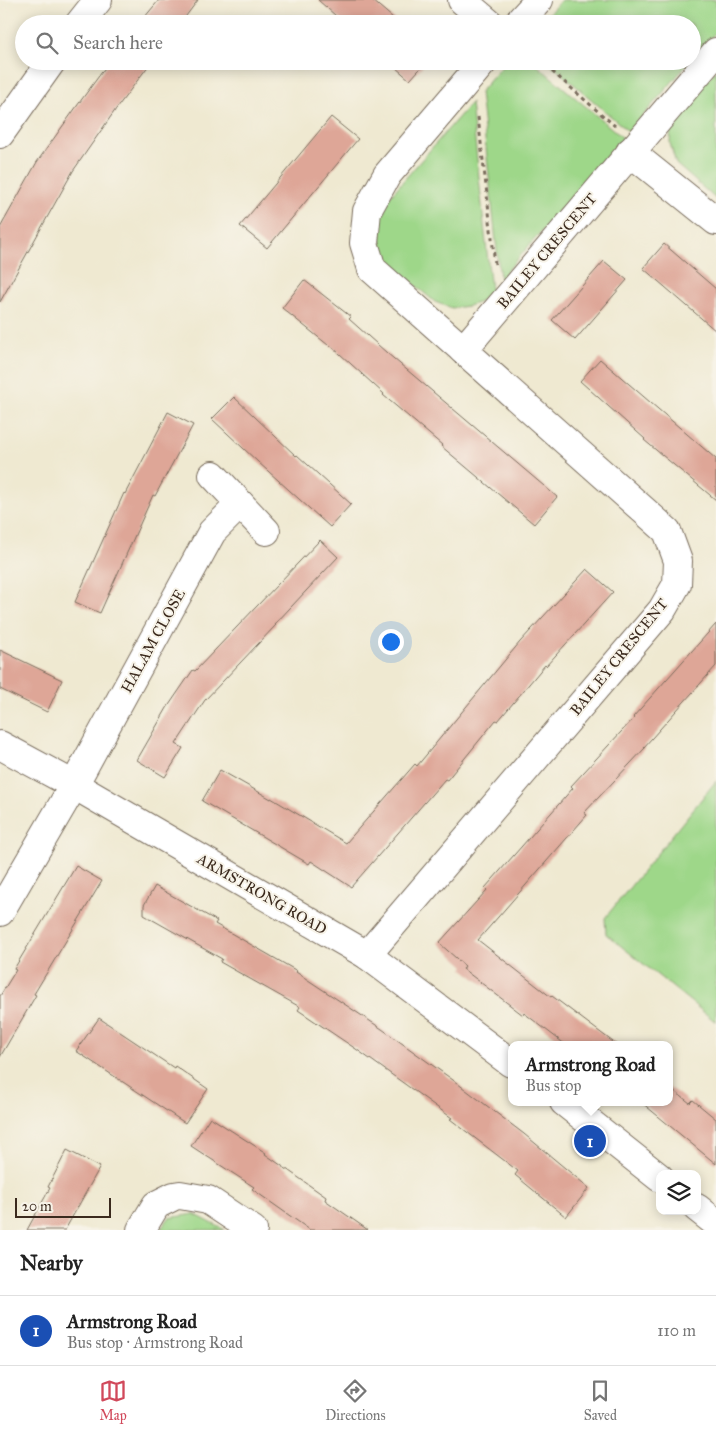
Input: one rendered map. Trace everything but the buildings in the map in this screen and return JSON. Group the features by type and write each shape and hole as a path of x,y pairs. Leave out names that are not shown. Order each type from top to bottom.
{"street":[{"path":"86,15 98,0"},
{"path":"462,0 480,15"},
{"path":"525,15 539,0"},
{"name":"BAILEY CRESCENT","path":"701,70 716,52"},
{"path":"0,134 46,70"},
{"name":"BAILEY CRESCENT","path":"366,955 662,610 676,584 678,561 667,531 372,269 364,243 366,211 387,175 476,70"},
{"name":"BAILEY CRESCENT","path":"463,350 701,70"},
{"path":"634,148 716,221"},
{"path":"214,476 266,531"},
{"name":"HALAM CLOSE","path":"0,912 74,785 212,532 240,504"},
{"name":"ARMSTRONG ROAD","path":"0,745 74,785 366,955 508,1061"},
{"path":"569,1106 656,1175"},
{"path":"141,1230 156,1205 180,1195 208,1200 253,1230"},
{"path":"701,1211 716,1223"}],"path":[{"path":"478,70 500,307"},
{"path":"550,70 634,148"}],"green space":[{"path":"561,0 716,0 716,32 701,49 701,15 548,15"},
{"path":"499,70 543,70 623,138 500,279 480,92"},
{"path":"557,70 682,70 629,132"},
{"path":"716,70 716,199 676,164 670,143 671,122"},
{"path":"471,103 491,290 480,302 452,308 435,302 391,265 382,248 379,228 382,212 390,196"},
{"path":"716,781 716,1022 606,934 605,918"},
{"path":"194,1214 225,1230 160,1230 169,1218"}],"place":[{"name":"Armstrong Road","path":"590,1141"}]}
